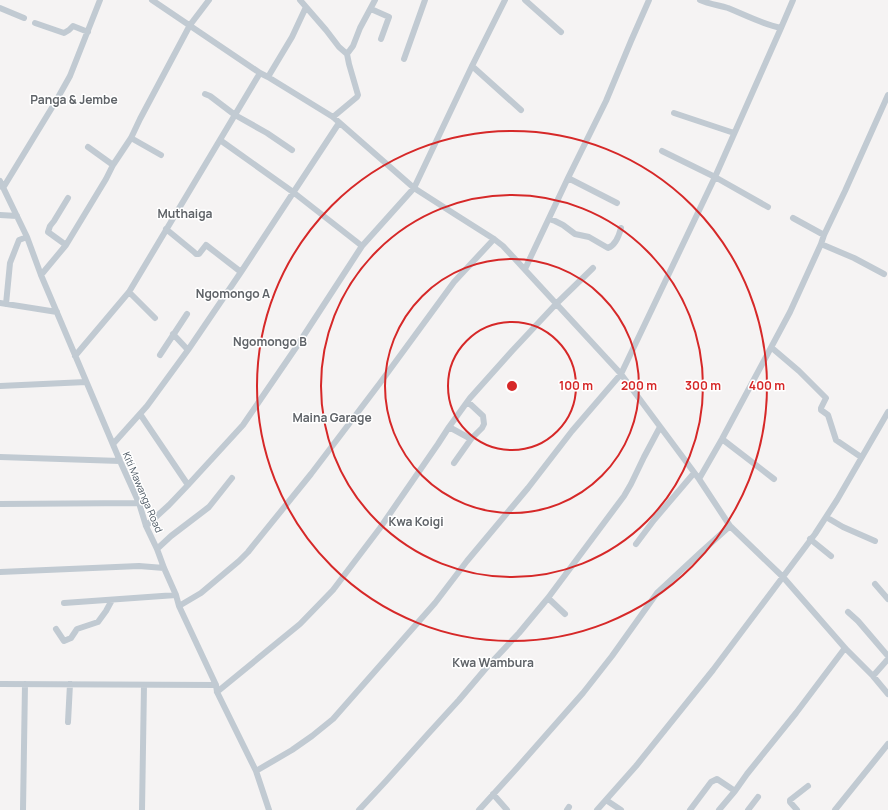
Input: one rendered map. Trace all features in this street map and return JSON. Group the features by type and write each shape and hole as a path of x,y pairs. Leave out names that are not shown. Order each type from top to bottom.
{"street":[{"path":"3,188 70,76 100,0"},
{"path":"152,0 260,73 333,117 414,188 503,246 621,374 699,479 730,526 783,577 888,694"},
{"path":"41,275 66,245 106,179 113,164 131,138 140,118 190,25 209,0"},
{"path":"300,0 339,47 347,54 358,95 357,98 333,117"},
{"path":"347,54 375,0"},
{"path":"404,59 425,0"},
{"path":"146,526 169,505 242,425 295,349 362,246 414,188 505,0"},
{"path":"525,0 561,32"},
{"path":"525,269 606,101 649,0"},
{"path":"700,0 728,8 763,23 781,28"},
{"path":"256,771 292,750 332,719 435,603 467,561 528,488 572,430 621,374 715,177 793,0"},
{"path":"268,77 292,37 306,7"},
{"path":"0,8 24,18"},
{"path":"371,8 389,17 381,39"},
{"path":"36,23 64,33 72,26 88,32"},
{"path":"472,66 521,110"},
{"path":"75,356 129,292 260,73"},
{"path":"204,94 210,96 235,115 267,133 292,150"},
{"path":"699,479 772,348 790,312 888,95"},
{"path":"674,113 734,133"},
{"path":"113,444 160,390 241,272 339,123"},
{"path":"131,138 161,155"},
{"path":"220,140 293,192 362,246"},
{"path":"88,147 113,164"},
{"path":"662,151 715,177 768,207"},
{"path":"568,178 617,203"},
{"name":"Kiti Mawanga Road","path":"0,180 17,216 86,382 139,503 146,526 158,549 179,606 216,685 217,692 256,771 269,810"},
{"path":"66,245 48,232 50,226 68,198"},
{"path":"0,215 17,216"},
{"path":"793,218 824,235"},
{"path":"549,219 563,225 575,234 589,237 608,248 615,242 621,228"},
{"path":"166,229 196,254 199,254 206,245 241,272"},
{"path":"26,237 19,240 10,264 3,304 57,312"},
{"path":"179,606 201,592 248,552 311,474 454,282 494,239"},
{"path":"821,244 854,258 884,274"},
{"path":"217,692 300,624 333,590 380,528 448,427 468,402 512,351 556,304 593,268"},
{"path":"129,292 155,318"},
{"path":"160,355 186,314"},
{"path":"173,334 188,350"},
{"path":"772,348 799,371 825,397 826,400 821,408 828,415 836,440 861,457"},
{"path":"0,386 86,382"},
{"path":"454,463 470,438 482,428 484,424 483,416 468,402"},
{"path":"597,810 636,766 783,577 837,500 888,412"},
{"path":"140,414 188,485"},
{"path":"448,427 470,438"},
{"path":"359,810 519,633 548,598 624,496 660,427"},
{"path":"722,439 774,479"},
{"path":"0,456 120,461"},
{"path":"636,544 654,520 694,473"},
{"path":"158,549 171,536 209,507 232,478"},
{"path":"0,504 139,503"},
{"path":"826,517 843,527 875,541"},
{"path":"479,810 583,693 612,656 657,593 730,526"},
{"path":"810,539 831,556"},
{"path":"0,572 139,566 164,568"},
{"path":"875,584 888,599"},
{"path":"64,603 176,595"},
{"path":"548,598 565,614"},
{"path":"56,629 64,641 71,638 77,629 98,622 106,612 112,600"},
{"path":"848,612 858,621 888,657 873,676"},
{"path":"723,808 747,774 846,648"},
{"path":"0,684 216,685"},
{"path":"23,810 25,684"},
{"path":"68,722 70,684"},
{"path":"142,810 144,685"},
{"path":"835,810 888,744"},
{"path":"690,810 711,782 717,779 735,791"},
{"path":"797,810 790,800 808,786"},
{"path":"493,794 507,810"},
{"path":"748,810 758,797"},
{"path":"606,800 621,810"}],"district":[{"name":"Panga & Jembe","path":"74,99"},
{"name":"Muthaiga","path":"185,213"},
{"name":"Ngomongo A","path":"233,293"},
{"name":"Ngomongo B","path":"270,341"},
{"name":"Maina Garage","path":"332,417"},
{"name":"Kwa Koigi","path":"416,521"},
{"name":"Kwa Wambura","path":"493,662"}]}
